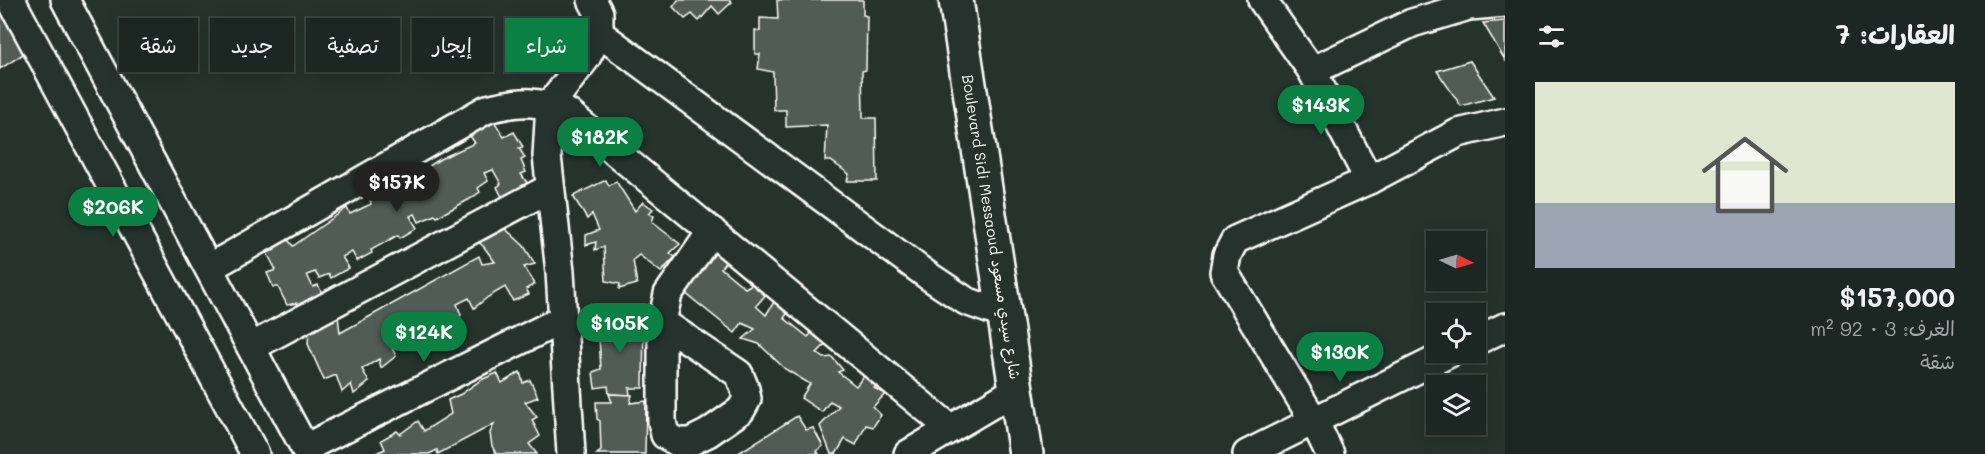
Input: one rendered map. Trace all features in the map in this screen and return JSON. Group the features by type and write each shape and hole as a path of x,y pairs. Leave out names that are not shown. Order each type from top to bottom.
{"street":[{"path":"10,0 255,454"},
{"path":"65,0 307,451 563,319"},
{"path":"571,454 560,272 547,156 550,105 586,57 599,33 599,13 592,0"},
{"name":"Boulevard Sidi Messaoud شارع سيدي مسعود","path":"956,0 1026,454"},
{"path":"1262,0 1312,71 1369,180"},
{"path":"1312,71 1412,23 1446,11 1496,2"},
{"path":"599,33 927,275 966,301 1005,315"},
{"path":"209,268 487,109 517,102 550,105 568,112 950,428"},
{"path":"1330,454 1314,421 1224,272 1227,255 1235,240 1369,180 1458,134 1505,122"},
{"path":"251,347 550,188"},
{"path":"662,322 668,294 711,231"},
{"path":"1486,336 1505,327"},
{"path":"1247,454 1430,363"},
{"path":"908,454 1016,390"}],"building":[{"path":"678,0 730,0 732,2 719,14 712,6 699,21 692,14 685,19 673,7"},
{"path":"777,0 863,0 863,15 867,16 866,70 862,71 863,118 876,118 877,181 847,181 849,174 831,161 825,161 827,125 786,127 786,110 774,110 773,72 758,69 760,54 755,54 755,30 760,31 760,18 778,19"},
{"path":"0,3 25,53 0,69"},
{"path":"1505,21 1505,60 1483,23"},
{"path":"1470,61 1494,97 1461,106 1437,71"},
{"path":"481,121 484,126 494,121 504,137 514,132 523,147 519,148 525,158 521,160 526,172 521,174 528,184 503,199 497,187 501,184 493,170 484,173 488,181 478,188 480,192 470,199 437,217 435,215 419,222 415,214 410,216 417,228 400,238 398,235 357,261 352,252 342,257 349,268 331,278 329,274 319,278 315,272 307,275 313,287 318,285 325,300 302,311 297,303 287,305 278,287 273,287 267,273 276,270 267,253 275,250 272,244 285,236 293,246 347,208 350,214 371,204 370,199 391,187 398,187 417,179 417,174 440,159 475,143 466,130"},
{"path":"606,180 609,186 616,181 635,211 643,202 653,209 649,213 654,216 652,222 680,244 670,253 675,257 661,272 639,255 633,260 637,284 619,289 620,284 606,281 604,247 595,250 596,242 586,245 586,235 599,230 592,214 587,219 573,196"},
{"path":"499,223 524,246 535,264 524,267 535,284 526,289 529,294 513,301 505,287 474,308 469,298 457,304 461,315 450,324 448,319 417,338 422,342 404,349 398,338 390,344 396,356 381,368 379,359 362,369 369,382 354,394 351,384 342,392 336,375 324,380 308,344 309,330 338,316 340,333 479,256 482,264 495,262 472,236"},
{"path":"712,250 726,261 721,268 745,288 754,283 767,293 756,306 766,315 775,300 789,311 784,318 808,337 814,330 828,342 817,353 824,358 832,357 843,370 838,372 856,386 867,372 880,383 874,388 885,394 873,407 881,415 873,427 866,425 856,445 845,439 836,454 831,454 820,426 839,406 830,401 822,412 801,398 810,384 785,369 759,344 743,339 755,329 742,323 735,333 684,292"},
{"path":"627,311 625,321 644,322 643,388 629,388 630,395 609,394 608,386 595,388 593,372 601,369 599,338 593,339 591,321 606,322 605,314"},
{"path":"520,372 523,383 530,380 538,397 525,402 537,417 532,420 540,436 529,444 537,454 496,454 490,433 494,424 438,454 437,450 429,454 374,454 385,449 381,440 397,431 400,434 418,421 424,431 451,414 448,400 481,380 497,373 502,383"},
{"path":"609,394 632,395 630,403 646,401 645,454 597,454 601,451 600,421 597,419 596,402 612,402"},
{"path":"797,416 806,430 813,428 823,446 817,451 819,454 737,454"}]}
